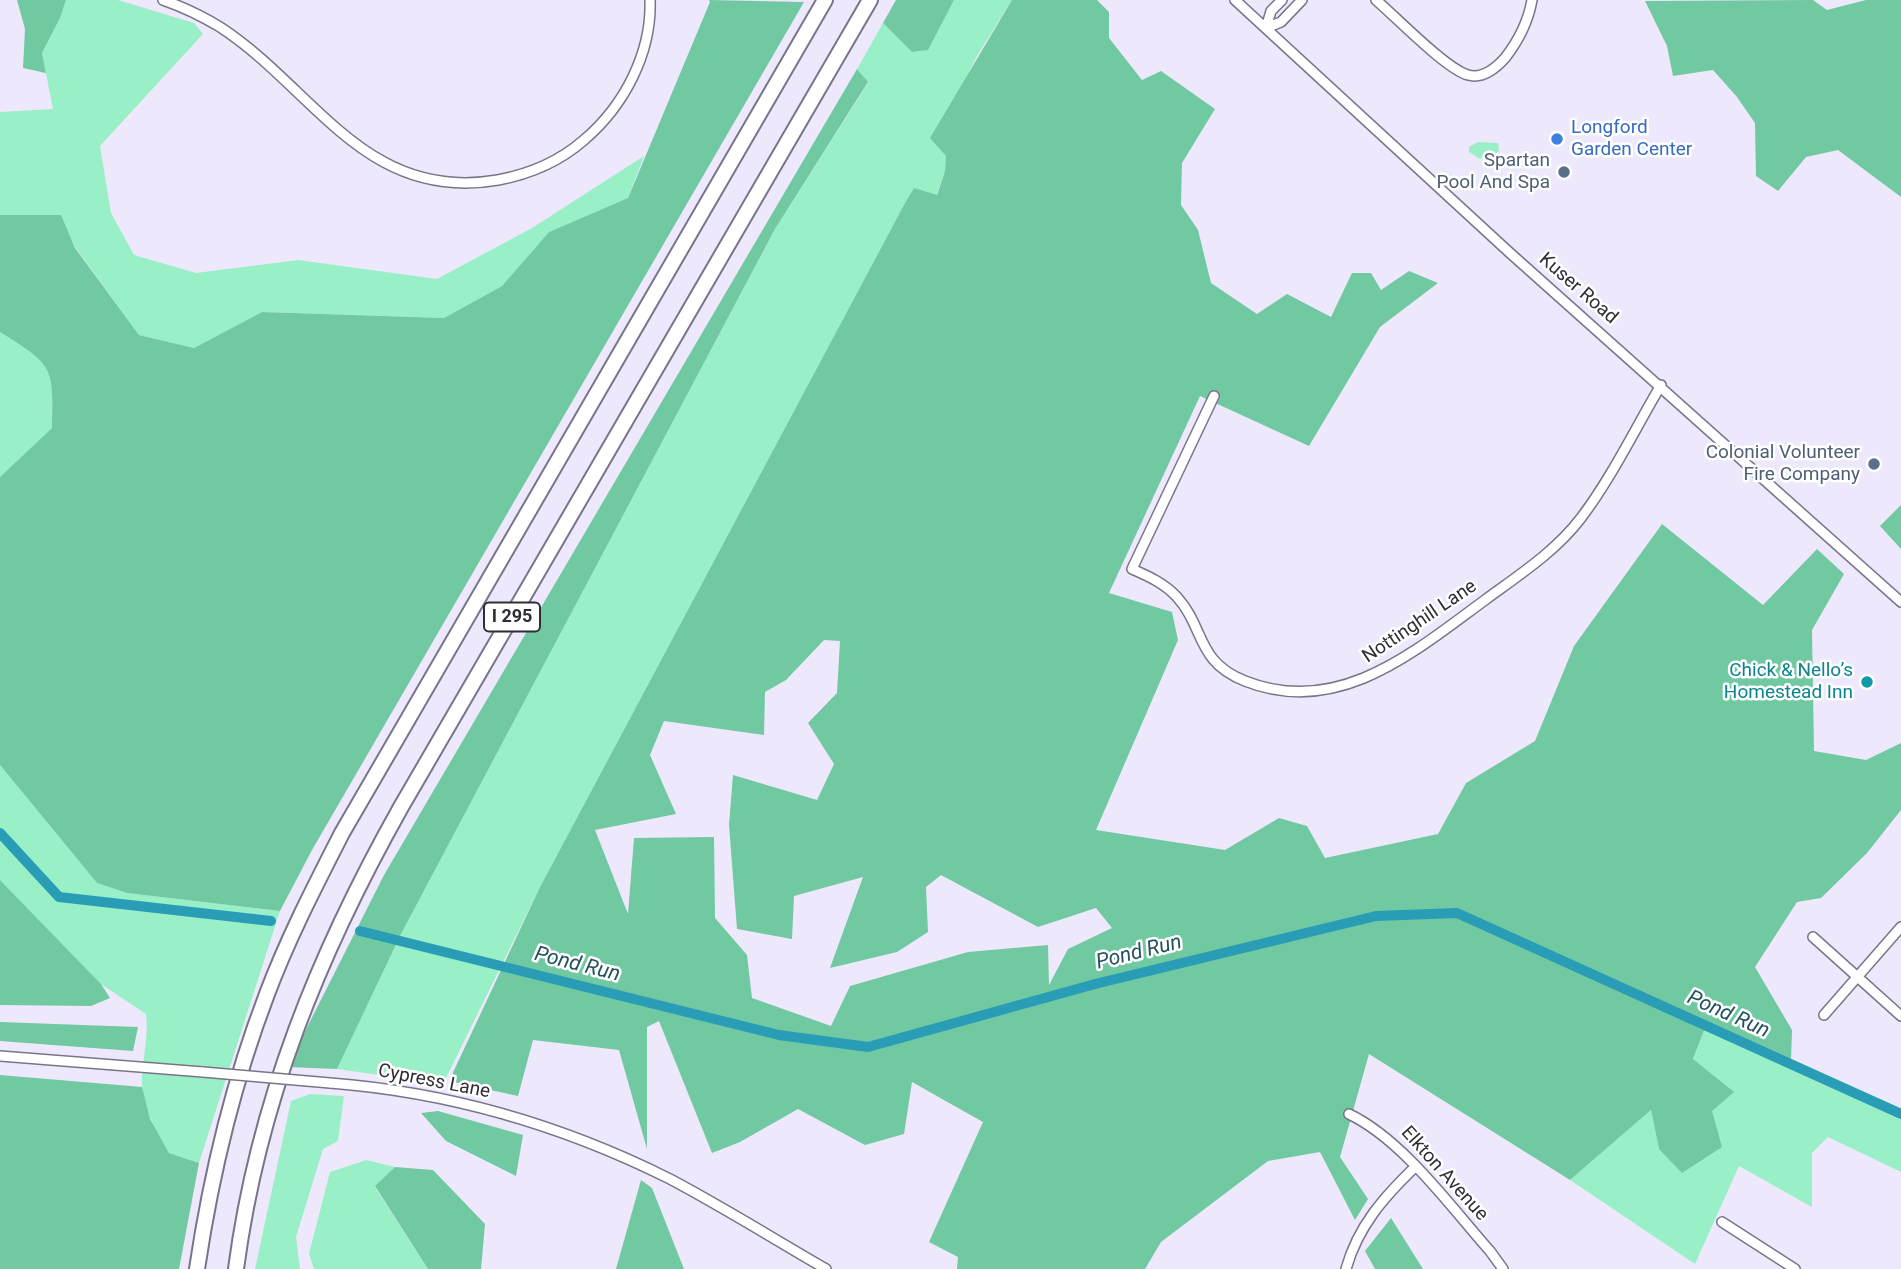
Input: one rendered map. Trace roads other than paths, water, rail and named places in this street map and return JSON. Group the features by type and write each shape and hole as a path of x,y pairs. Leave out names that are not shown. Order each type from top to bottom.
{"highway":[{"name":"I 295","path":"197,1269 220,1143 251,1039 283,954 317,880 825,0"},
{"name":"I 295","path":"236,1269 248,1195 272,1099 311,988 352,898 401,807 870,0"}],"street":[{"path":"163,0 201,16 237,40 372,156 419,176 470,183 532,171 566,154 596,130 619,103 637,69 648,29 650,0"},
{"name":"Kuser Road","path":"1235,0 1510,253 1901,602"},
{"path":"1266,28 1272,11 1282,0"},
{"path":"1266,28 1281,22 1302,0"},
{"path":"1376,0 1445,62 1470,76 1485,73 1497,66 1508,54 1521,36 1532,0"},
{"name":"Nottinghill Lane","path":"1214,396 1132,569 1154,579 1176,596 1191,619 1202,645 1222,668 1248,682 1265,687 1302,691 1357,682 1393,666 1552,550 1597,496 1661,385"},
{"path":"1824,1015 1901,927"},
{"path":"1813,937 1901,1016"},
{"name":"Cypress Lane","path":"0,1056 330,1083 458,1102 582,1140 671,1180 826,1269"},
{"name":"Elkton Avenue","path":"1349,1114 1380,1131 1490,1251 1503,1269"},
{"path":"1346,1269 1352,1250 1369,1217 1389,1192 1415,1167"},
{"path":"1722,1222 1795,1269"}],"waterway":[{"name":"Pond Run","path":"0,833 59,897 271,921"},
{"name":"Pond Run","path":"360,931 779,1035 868,1047 1095,984 1376,916 1457,913 1901,1114"}],"place":[{"name":"Longford Garden Center","path":"1557,139"},
{"name":"Spartan Pool And Spa","path":"1564,172"},
{"name":"Colonial Volunteer Fire Company","path":"1874,464"},
{"name":"Chick & Nello’s Homestead Inn","path":"1867,682"}]}
